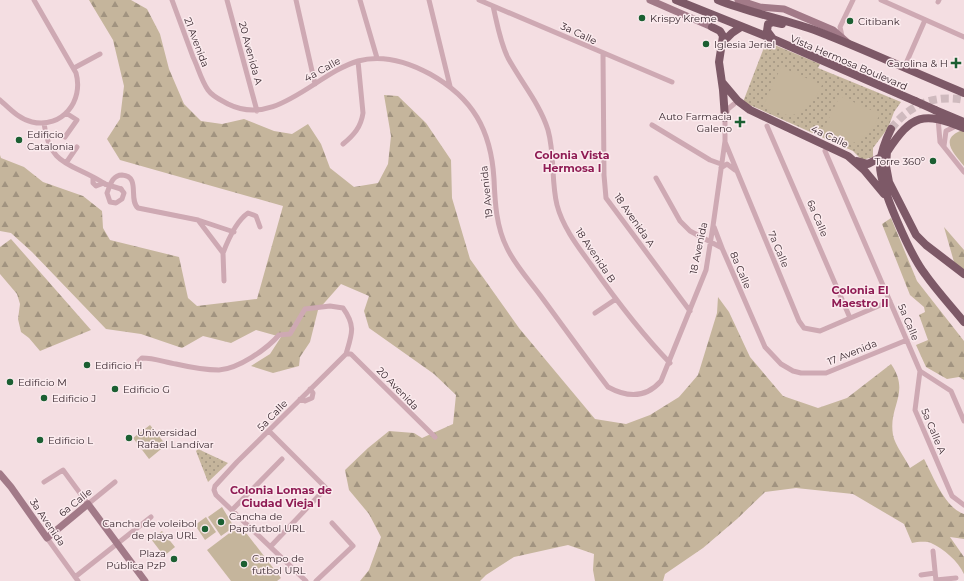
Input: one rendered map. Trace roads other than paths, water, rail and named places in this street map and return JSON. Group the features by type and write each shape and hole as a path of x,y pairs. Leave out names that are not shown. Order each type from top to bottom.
{"main road":[{"name":"Vista Hermosa Boulevard","path":"718,0 739,8 774,17 816,31 964,93"},
{"name":"Vista Hermosa Boulevard","path":"681,1 915,101 937,114 962,125"},
{"path":"773,40 767,30 770,22 816,31"},
{"path":"712,27 740,26"},
{"path":"723,42 740,26"},
{"path":"712,27 722,34 723,42 719,62 725,118"},
{"path":"722,86 734,104"},
{"name":"4a Calle","path":"722,86 747,108"},
{"name":"4a Calle","path":"734,104 747,108 854,160 888,198"},
{"path":"854,160 868,164 884,155 899,134 911,124 937,114"},
{"path":"894,130 884,155 881,175 888,198 918,265 964,322"},
{"path":"884,155 893,194 916,235 926,245 964,274"}],"street":[{"path":"0,100 18,116 31,122 44,123 56,120 66,114 74,104 78,92 75,71 34,0"},
{"name":"21 Avenida","path":"172,0 208,90"},
{"name":"20 Avenida A","path":"227,0 257,111"},
{"path":"296,0 315,84"},
{"path":"360,0 377,58"},
{"path":"429,0 450,86"},
{"name":"3a Calle","path":"479,0 555,31 603,54 672,82"},
{"path":"650,0 712,27"},
{"path":"738,0 760,7 784,9 837,29 850,45"},
{"path":"837,29 853,0"},
{"path":"881,0 964,37"},
{"name":"18 Avenida B","path":"493,6 500,35 508,58 523,80 548,130 553,158 553,178 557,206 573,239 616,299 670,363"},
{"path":"904,68 925,20"},
{"path":"75,71 100,54"},
{"name":"18 Avenida A","path":"603,54 604,175 606,198 690,311"},
{"name":"4a Calle","path":"208,90 217,99 236,108 257,111 272,108 292,98 336,71 358,61 377,58 408,64 429,73 450,86"},
{"path":"344,144 357,131 362,120 363,113 358,61"},
{"name":"19 Avenida","path":"450,86 476,114 486,133 491,156 496,214 506,248 608,387 618,393 630,396"},
{"path":"725,118 728,109 734,104"},
{"path":"65,136 77,120 66,114"},
{"path":"937,114 940,128 939,138 964,172"},
{"name":"18 Avenida","path":"630,396 648,392 656,387 661,381 670,363 706,270 714,226 724,141 725,118"},
{"path":"44,123 46,139 51,150 58,159 105,183 121,189 124,193 122,199 116,202 110,202 107,193 112,181 116,176 124,176 133,182 134,201 138,208 198,220 234,232"},
{"path":"652,125 721,166 727,164 736,170"},
{"path":"944,146 946,130 962,125"},
{"name":"6a Calle","path":"767,126 850,318"},
{"name":"7a Calle","path":"724,141 799,321 804,328 820,331 850,318"},
{"path":"66,163 77,147"},
{"name":"5a Calle","path":"825,151 920,371"},
{"name":"8a Calle","path":"656,178 680,221 690,231 722,248 765,347 781,364"},
{"path":"224,281 223,254 244,216 248,213 256,216 260,227"},
{"path":"198,220 223,254"},
{"path":"714,226 722,248"},
{"path":"595,313 616,299"},
{"path":"850,318 890,300"},
{"path":"138,362 142,358 150,358 198,368 218,370 232,368 266,349 279,335 290,334 305,310 330,306 343,308 349,316 353,326 346,354"},
{"name":"17 Avenida","path":"781,364 793,371 801,373 826,373 907,340"},
{"name":"5a Calle","path":"232,510 216,495 214,490 215,486 237,462 346,354"},
{"name":"20 Avenida","path":"346,354 350,354 356,359 435,438"},
{"path":"920,371 951,391 964,421"},
{"name":"5a Calle A","path":"920,371 915,410 952,496 964,505"},
{"path":"269,431 326,488 271,546"},
{"path":"282,458 232,510 306,581"},
{"path":"44,482 63,470 145,581"},
{"name":"3a Avenida","path":"0,474 77,579"},
{"name":"6a Calle","path":"47,538 115,482"},
{"path":"77,579 117,542 151,517"},
{"path":"316,581 353,546 332,523"},
{"path":"933,551 936,580 956,578"},
{"path":"921,575 935,573"}],"tunnel":[{"path":"891,129 906,114 923,103 942,99 964,100"}],"place":[{"name":"Krispy Kreme","path":"642,18"},
{"name":"Citibank","path":"850,21"},
{"name":"Iglesia Jeriel","path":"706,44"},
{"name":"Carolina & H","path":"956,63"},
{"name":"Auto Farmacia Galeno","path":"740,122"},
{"name":"Edificio Catalonia","path":"19,140"},
{"name":"Torre 360º","path":"933,161"},
{"name":"Edificio H","path":"87,365"},
{"name":"Edificio M","path":"10,382"},
{"name":"Edificio G","path":"115,389"},
{"name":"Edificio J","path":"44,398"},
{"name":"Universidad Rafael Landívar","path":"129,438"},
{"name":"Edificio L","path":"40,440"},
{"name":"Cancha de Papifutbol URL","path":"221,522"},
{"name":"Cancha de voleibol de playa URL","path":"205,529"},
{"name":"Plaza Pública PzP","path":"174,559"},
{"name":"Campo de futbol URL","path":"244,564"}],"district":[{"name":"Colonia Vista Hermosa I","path":"572,161"},
{"name":"Colonia El Maestro II","path":"860,296"},
{"name":"Colonia Lomas de Ciudad Vieja I","path":"281,496"}]}
